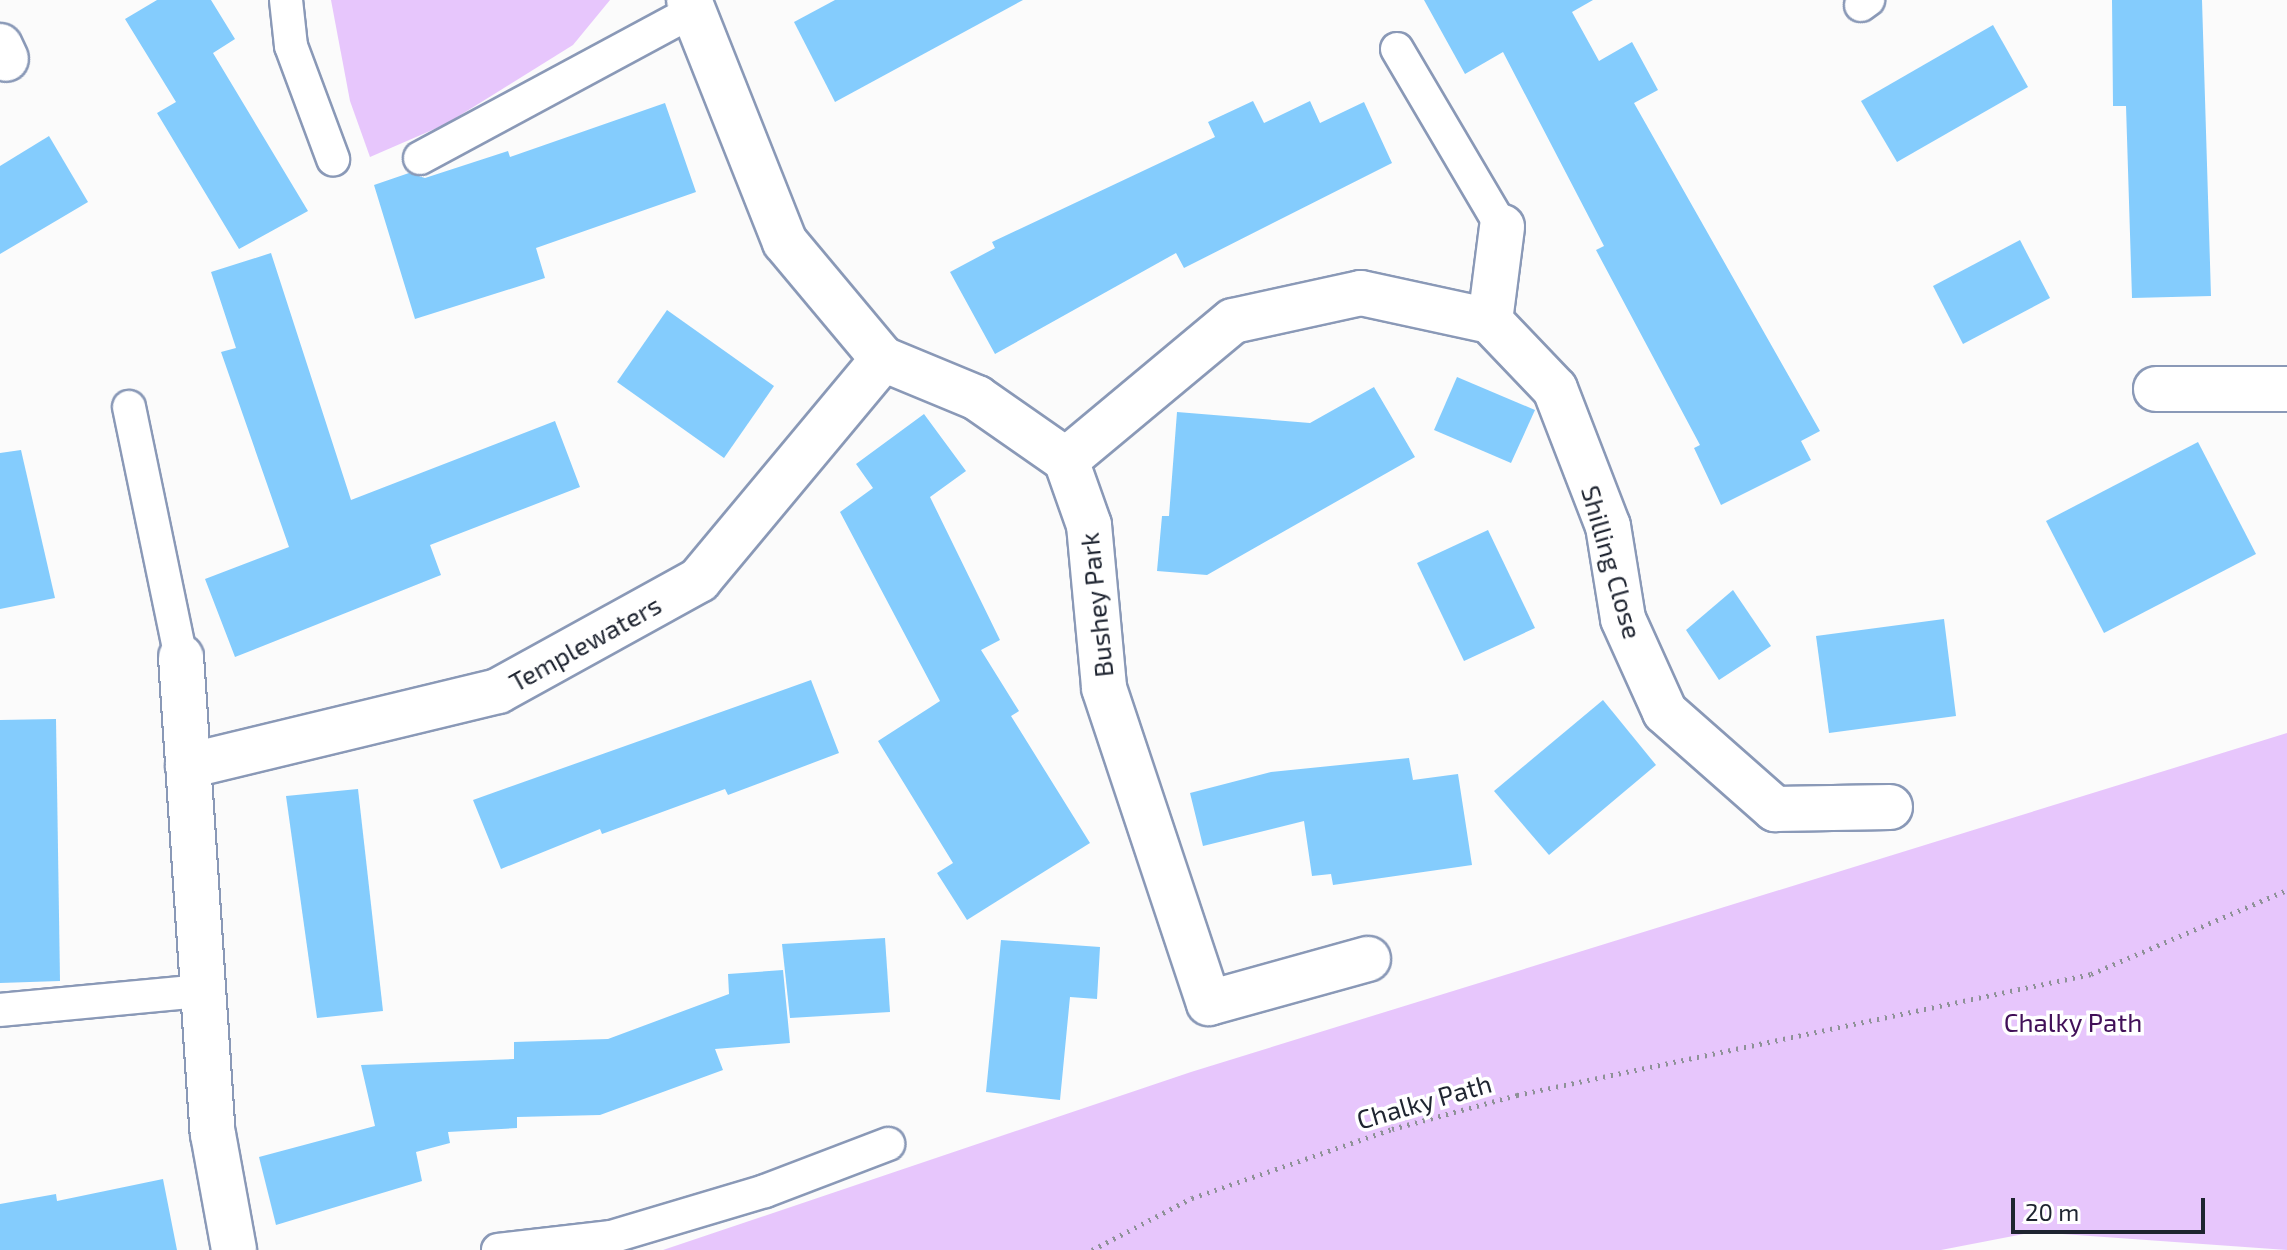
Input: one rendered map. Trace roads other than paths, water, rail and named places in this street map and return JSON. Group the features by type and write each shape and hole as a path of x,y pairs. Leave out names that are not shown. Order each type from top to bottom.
{"street":[{"path":"691,6 785,242 883,359 977,398 1066,460 1233,321 1361,293 1490,321 1502,227"},
{"name":"Shilling Close","path":"1490,321 1555,389 1608,526 1623,619 1665,712 1775,809 1890,807"},
{"name":"Templewaters","path":"188,766 498,691 699,580 883,359"},
{"path":"2156,389 2287,389"},
{"name":"Bushey Park","path":"1066,460 1089,525 1104,688 1209,1003 1368,959"},
{"path":"181,657 213,1134 234,1250"}],"lane":[{"path":"286,0 291,46 333,159"},
{"path":"420,158 691,6"},
{"path":"1397,49 1502,227"},
{"path":"129,407 181,657"},
{"path":"0,1010 202,991"},
{"path":"498,1250 611,1237 765,1191 888,1144"}],"park label":[{"name":"Chalky Path","path":"2073,1022"}]}
